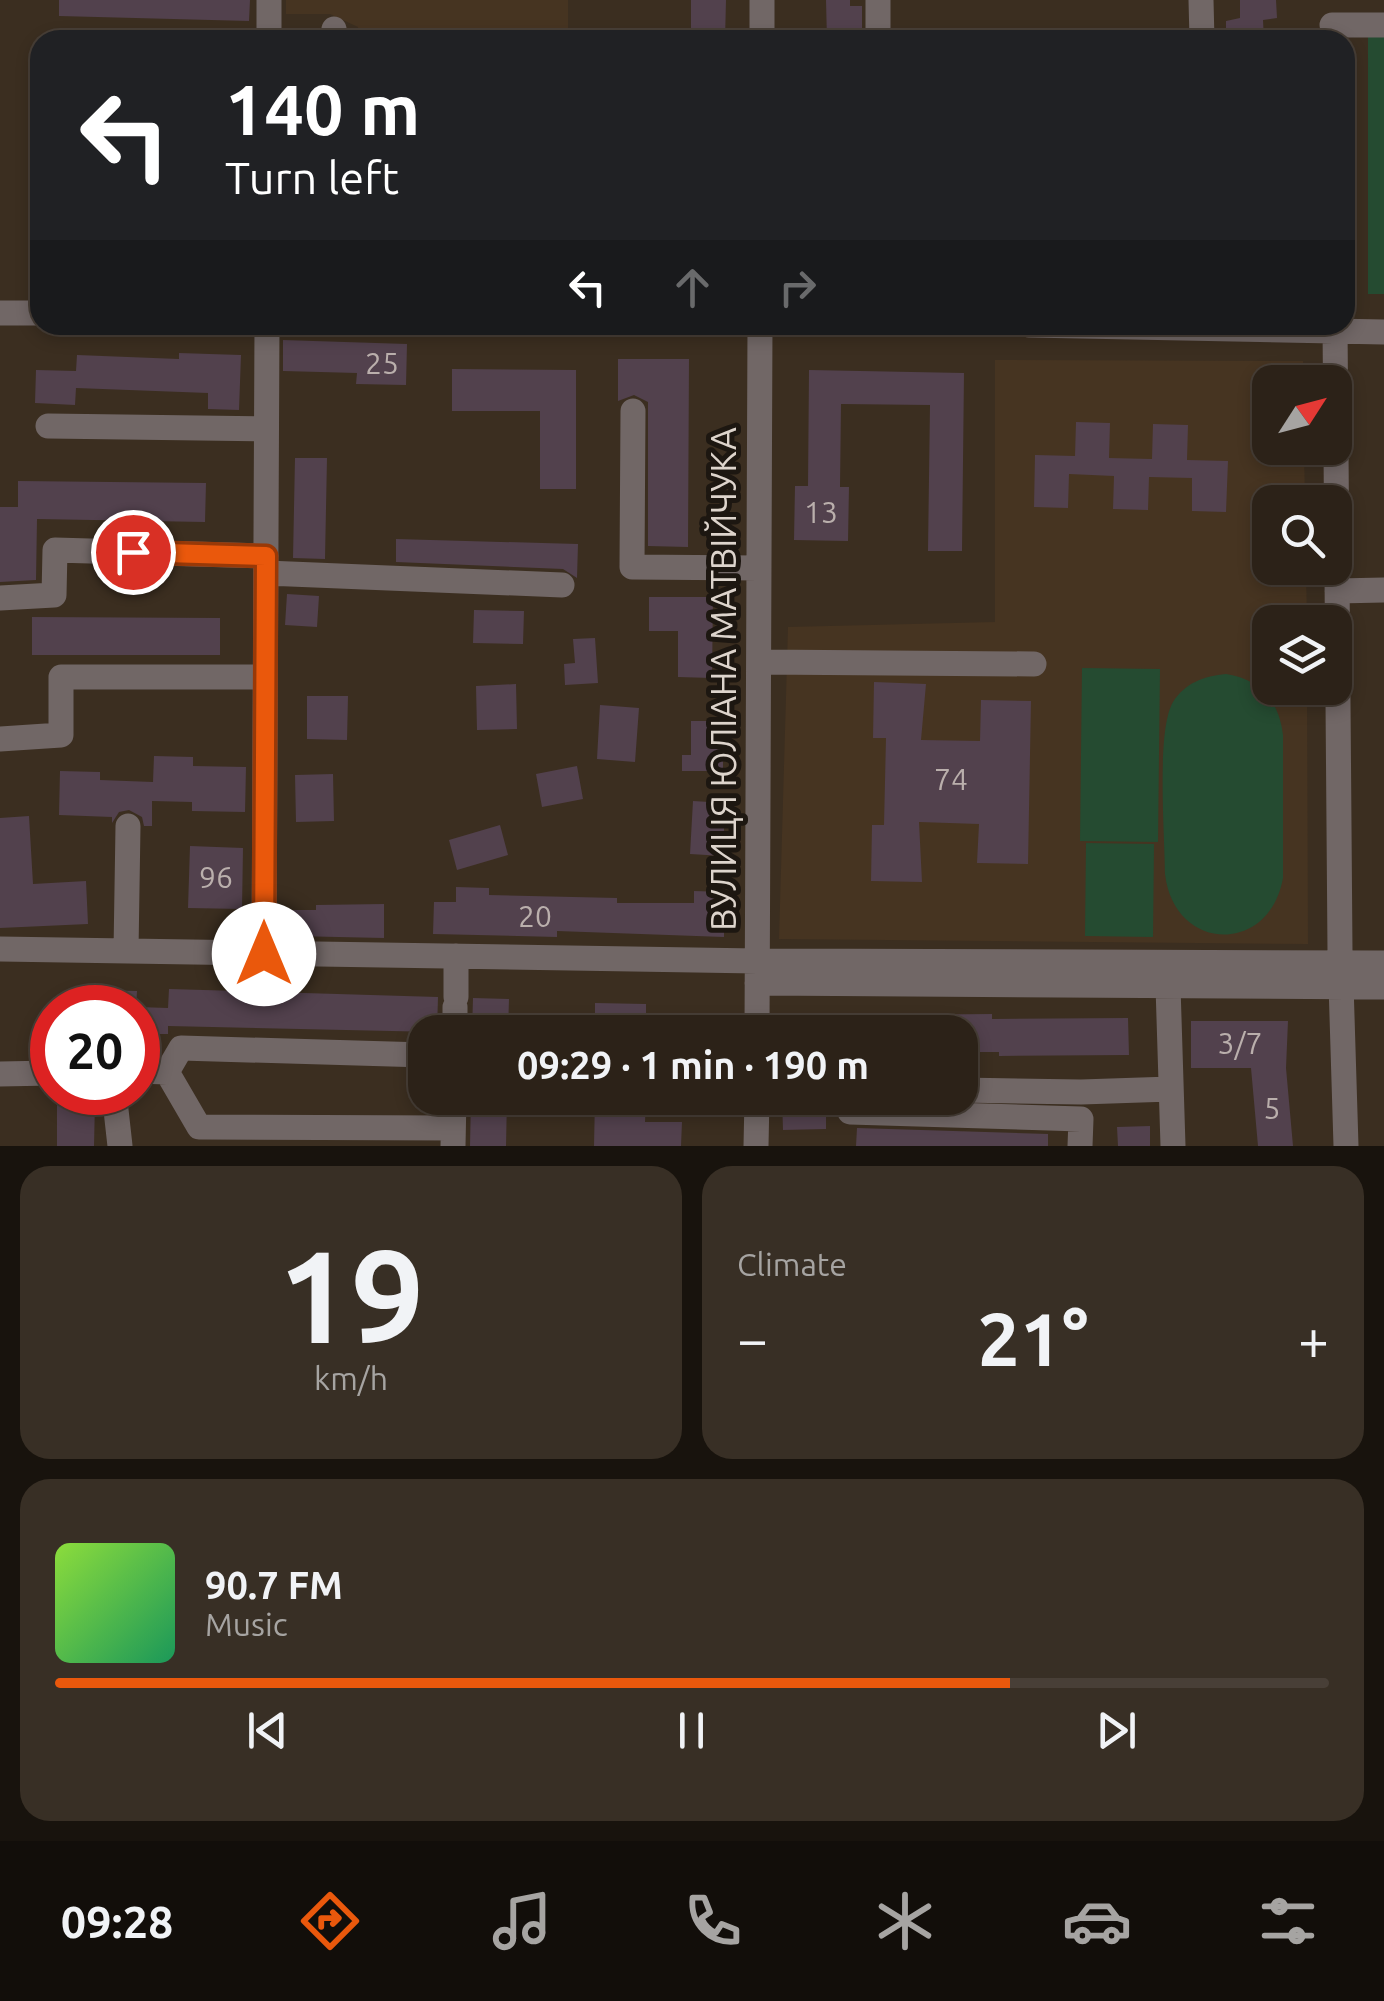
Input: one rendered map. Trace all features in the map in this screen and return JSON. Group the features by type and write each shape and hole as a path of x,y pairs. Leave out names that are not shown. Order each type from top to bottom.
{"street":[{"path":"268,30 269,0"},
{"path":"762,0 762,30"},
{"path":"878,0 878,30"},
{"path":"1201,0 1202,30"},
{"path":"1332,22 1384,25"},
{"path":"0,313 30,313"},
{"path":"1355,330 1384,332"},
{"path":"264,954 267,335"},
{"name":"ВУЛИЦЯ ЮЛІАНА МАТВІЙЧУКА","path":"757,1015 760,335"},
{"path":"1334,335 1346,1146"},
{"path":"633,411 632,568 759,568"},
{"path":"48,426 266,429"},
{"path":"0,598 54,595 55,550 562,585"},
{"path":"1337,591 1384,590"},
{"path":"759,662 1034,664"},
{"path":"0,739 62,734 61,677 265,677"},
{"path":"126,951 128,826"},
{"path":"0,949 456,956 757,972 1168,986 1341,975 1384,963"},
{"path":"455,1012 456,956"},
{"path":"757,972 1341,975 1384,987"},
{"path":"1168,986 1172,1146"},
{"path":"166,1072 181,1048 408,1055"},
{"path":"160,1072 166,1072"},
{"path":"166,1072 199,1127 453,1137"},
{"path":"0,1074 30,1073"},
{"path":"978,1090 1170,1089"},
{"path":"1013,1117 1014,1091"},
{"path":"117,1115 120,1146"},
{"path":"756,1146 757,1115"},
{"path":"948,1115 1081,1120 1080,1146"}],"shaded area":[{"path":"286,0 568,0 568,30 358,30 330,14 286,14"},
{"path":"995,360 1303,361 1303,365 1252,365 1252,465 1304,465 1305,485 1252,485 1252,585 1306,585 1307,605 1252,605 1252,705 1307,705 1308,944 779,939 788,627 995,622"}],"green space":[{"path":"1368,36 1384,36 1384,294 1368,294"},
{"path":"1082,668 1160,669 1158,842 1080,841"},
{"path":"1226,674 1252,683 1252,705 1274,705 1283,735 1283,878 1274,903 1260,921 1242,932 1222,934 1203,930 1185,918 1172,900 1165,874 1163,759 1168,716 1183,690"},
{"path":"1086,843 1154,844 1153,937 1085,936"}],"building":[{"path":"59,0 250,0 249,21 59,16"},
{"path":"691,0 726,0 725,30 691,30"},
{"path":"826,0 850,0 850,6 862,6 862,30 827,30"},
{"path":"1240,0 1276,0 1277,18 1263,20 1264,30 1226,30 1226,21 1240,18"},
{"path":"283,340 407,344 406,385 356,384 357,373 283,371"},
{"path":"179,353 241,355 239,410 208,409 208,393 76,388 75,405 35,403 36,370 76,371 77,355 179,359"},
{"path":"618,359 689,359 688,547 648,546 648,402 634,395 618,401"},
{"path":"452,369 576,370 576,489 540,489 540,411 452,411"},
{"path":"809,370 964,373 962,551 928,551 930,405 841,404 840,487 849,487 848,541 794,540 795,486 808,486"},
{"path":"1076,422 1110,423 1109,458 1152,459 1153,424 1188,425 1187,460 1228,461 1226,512 1192,511 1192,478 1149,477 1148,510 1113,509 1114,476 1069,474 1068,508 1034,507 1035,455 1075,456"},
{"path":"295,458 327,458 325,559 293,558"},
{"path":"18,481 206,483 205,522 37,519 36,580 0,582 0,507 18,507"},
{"path":"396,539 578,544 577,578 563,569 396,562"},
{"path":"287,594 319,596 317,627 285,625"},
{"path":"649,597 713,597 712,678 678,677 678,631 649,631"},
{"path":"474,610 524,611 523,644 473,643"},
{"path":"32,617 220,618 220,655 32,655"},
{"path":"595,638 598,683 565,685 564,664 575,663 573,639"},
{"path":"874,682 926,684 921,740 980,741 981,700 1031,701 1028,864 977,863 979,824 919,822 922,882 871,881 872,825 884,825 886,738 873,738"},
{"path":"516,684 517,729 477,730 476,686"},
{"path":"307,696 348,696 347,740 307,739"},
{"path":"600,705 639,708 635,762 597,759"},
{"path":"691,721 723,721 723,771 682,771 682,755 691,755"},
{"path":"154,756 193,757 193,766 246,767 245,812 192,811 192,802 152,801 152,826 144,826 142,817 129,810 119,812 112,823 112,817 59,815 60,771 100,772 100,780 153,782"},
{"path":"577,766 583,799 542,807 536,774"},
{"path":"333,774 334,821 296,822 295,775"},
{"path":"693,801 725,803 723,856 690,854"},
{"path":"29,816 33,884 86,881 88,924 0,928 0,818"},
{"path":"500,825 508,855 457,870 449,840"},
{"path":"190,846 243,848 242,909 188,908"},
{"path":"456,887 489,888 489,895 617,898 617,903 694,903 694,891 724,892 724,937 557,931 557,937 433,934 434,902 456,902"},
{"path":"384,904 384,938 292,936 292,910 316,910 316,905"},
{"path":"169,989 438,997 437,1015 408,1015 408,1031 168,1026 168,1034 160,1034 160,1008 168,1008"},
{"path":"473,998 509,999 509,1015 472,1015"},
{"path":"595,1003 646,1004 646,1015 595,1015"},
{"path":"992,1014 992,1019 1128,1018 1129,1055 999,1056 999,1052 978,1052 978,1015 886,1015"},
{"path":"1191,1021 1288,1021 1286,1068 1293,1146 1258,1146 1251,1068 1191,1068"},
{"path":"57,1115 95,1115 94,1146 57,1146"},
{"path":"471,1115 507,1115 506,1146 470,1146"},
{"path":"595,1115 645,1115 645,1122 682,1122 681,1146 594,1146"},
{"path":"783,1115 826,1115 826,1129 783,1130"},
{"path":"1150,1126 1150,1146 1118,1146 1117,1127"},
{"path":"857,1128 1048,1134 1048,1146 856,1146"}],"route":[{"path":"133,552 266,556 264,954"}]}
